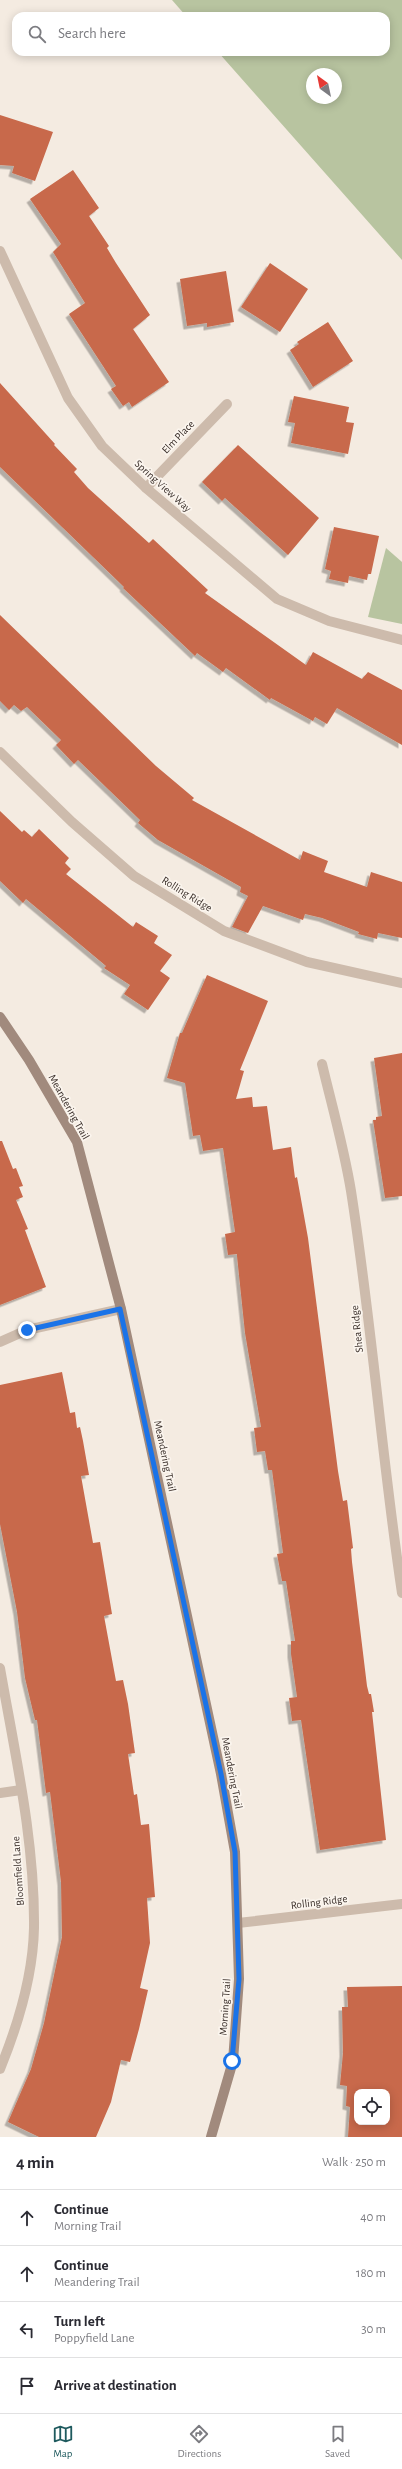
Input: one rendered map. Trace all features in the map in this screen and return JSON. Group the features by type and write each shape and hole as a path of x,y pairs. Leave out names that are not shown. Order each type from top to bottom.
{"street":[{"name":"Spring View Way","path":"0,252 68,398 102,446 146,488 277,599 329,621 402,640"},
{"name":"Elm Place","path":"146,488 228,404"},
{"name":"Rolling Ridge","path":"0,752 72,822 134,876 224,931 307,962 402,983"},
{"name":"Meandering Trail","path":"0,1017 29,1060 77,1142 120,1309 221,1774 235,1852 238,1923"},
{"name":"Shea Ridge","path":"322,1064 351,1189 365,1290 391,1519 402,1593"},
{"path":"0,1342 27,1330 120,1309"},
{"name":"Bloomfield Lane","path":"0,1668 31,1858 34,1928 28,1976 10,2044 0,2069"},
{"path":"0,1793 21,1790"},
{"name":"Rolling Ridge","path":"238,1923 402,1904"},
{"name":"Morning Trail","path":"211,2137 232,2061 239,1979 238,1923"}],"green space":[{"path":"172,0 402,0 402,260 222,56 390,56 390,12 182,12"},
{"path":"386,548 402,562 402,624 368,617"}],"building":[{"path":"0,115 53,132 35,181 12,173 14,166 0,165"},
{"path":"73,170 99,208 89,216 109,246 107,248 116,263 150,315 133,329 169,382 132,407 129,402 123,406 111,389 116,386 69,314 85,303 53,252 61,244 30,199"},
{"path":"270,263 308,289 280,332 241,307"},
{"path":"226,271 234,322 207,327 207,323 187,326 180,279"},
{"path":"328,322 353,361 313,387 290,350 299,344 297,342"},
{"path":"0,383 77,469 74,472 88,488 149,543 153,539 208,590 205,593 306,665 313,652 362,679 368,672 402,690 402,745 337,708 327,724 315,717 313,721 271,698 270,700 226,668 223,672 197,653 195,656 123,588 124,587 0,467"},
{"path":"294,396 349,407 346,422 354,423 348,454 291,443 295,423 288,422"},
{"path":"238,445 319,518 288,555 225,498 222,501 202,482"},
{"path":"334,527 379,536 371,574 368,574 367,580 349,576 348,583 329,579 331,571 325,569"},
{"path":"0,615 156,766 194,798 192,800 300,860 303,851 328,861 324,872 367,887 371,872 402,882 402,938 378,933 377,939 358,934 359,932 322,918 305,914 303,920 263,906 248,933 232,927 248,896 240,892 241,887 158,840 138,823 140,820 78,760 74,764 56,745 61,740 27,707 21,711 14,705 9,710 0,701"},
{"path":"0,811 22,832 24,830 32,837 39,829 69,858 65,863 71,869 66,874 133,927 136,922 158,936 154,943 172,955 160,971 170,978 148,1010 124,994 130,985 104,968 106,966 26,899 23,903 0,881"},
{"path":"207,975 268,1001 240,1070 244,1071 236,1099 252,1097 253,1107 267,1106 273,1150 291,1147 295,1178 297,1177 308,1238 338,1471 343,1501 347,1500 353,1548 351,1549 352,1562 367,1686 369,1694 371,1694 374,1712 372,1712 386,1840 320,1850 301,1720 292,1721 289,1698 297,1697 291,1654 291,1641 295,1641 286,1581 282,1581 277,1554 283,1553 272,1470 268,1470 265,1451 257,1452 254,1428 261,1427 245,1333 237,1254 228,1255 225,1234 235,1232 223,1148 203,1151 200,1135 193,1136 185,1083 167,1078 180,1033 182,1033"},
{"path":"402,1053 402,1196 385,1198 373,1120 376,1120 376,1117 382,1116 374,1058"},
{"path":"0,1141 2,1141 13,1169 16,1168 23,1186 19,1187 23,1197 16,1200 28,1229 25,1230 46,1287 0,1305"},
{"path":"62,1372 70,1413 75,1412 77,1428 80,1427 83,1441 89,1475 81,1476 93,1543 100,1542 112,1614 104,1616 116,1681 123,1680 128,1704 135,1753 128,1754 134,1795 137,1794 141,1825 149,1824 155,1897 147,1898 150,1943 140,1988 148,1990 139,2029 130,2062 121,2060 111,2102 96,2137 39,2137 8,2122 31,2069 44,2023 62,1937 61,1882 50,1792 46,1793 37,1720 35,1720 25,1678 17,1612 0,1524 0,1385"},
{"path":"402,1986 402,2137 348,2137 350,2107 346,2106 347,2086 340,2085 343,2053 342,2007 348,2007 347,1987"}],"route":[{"path":"27,1330 120,1309 221,1774 235,1852 239,1979 232,2061"}]}
